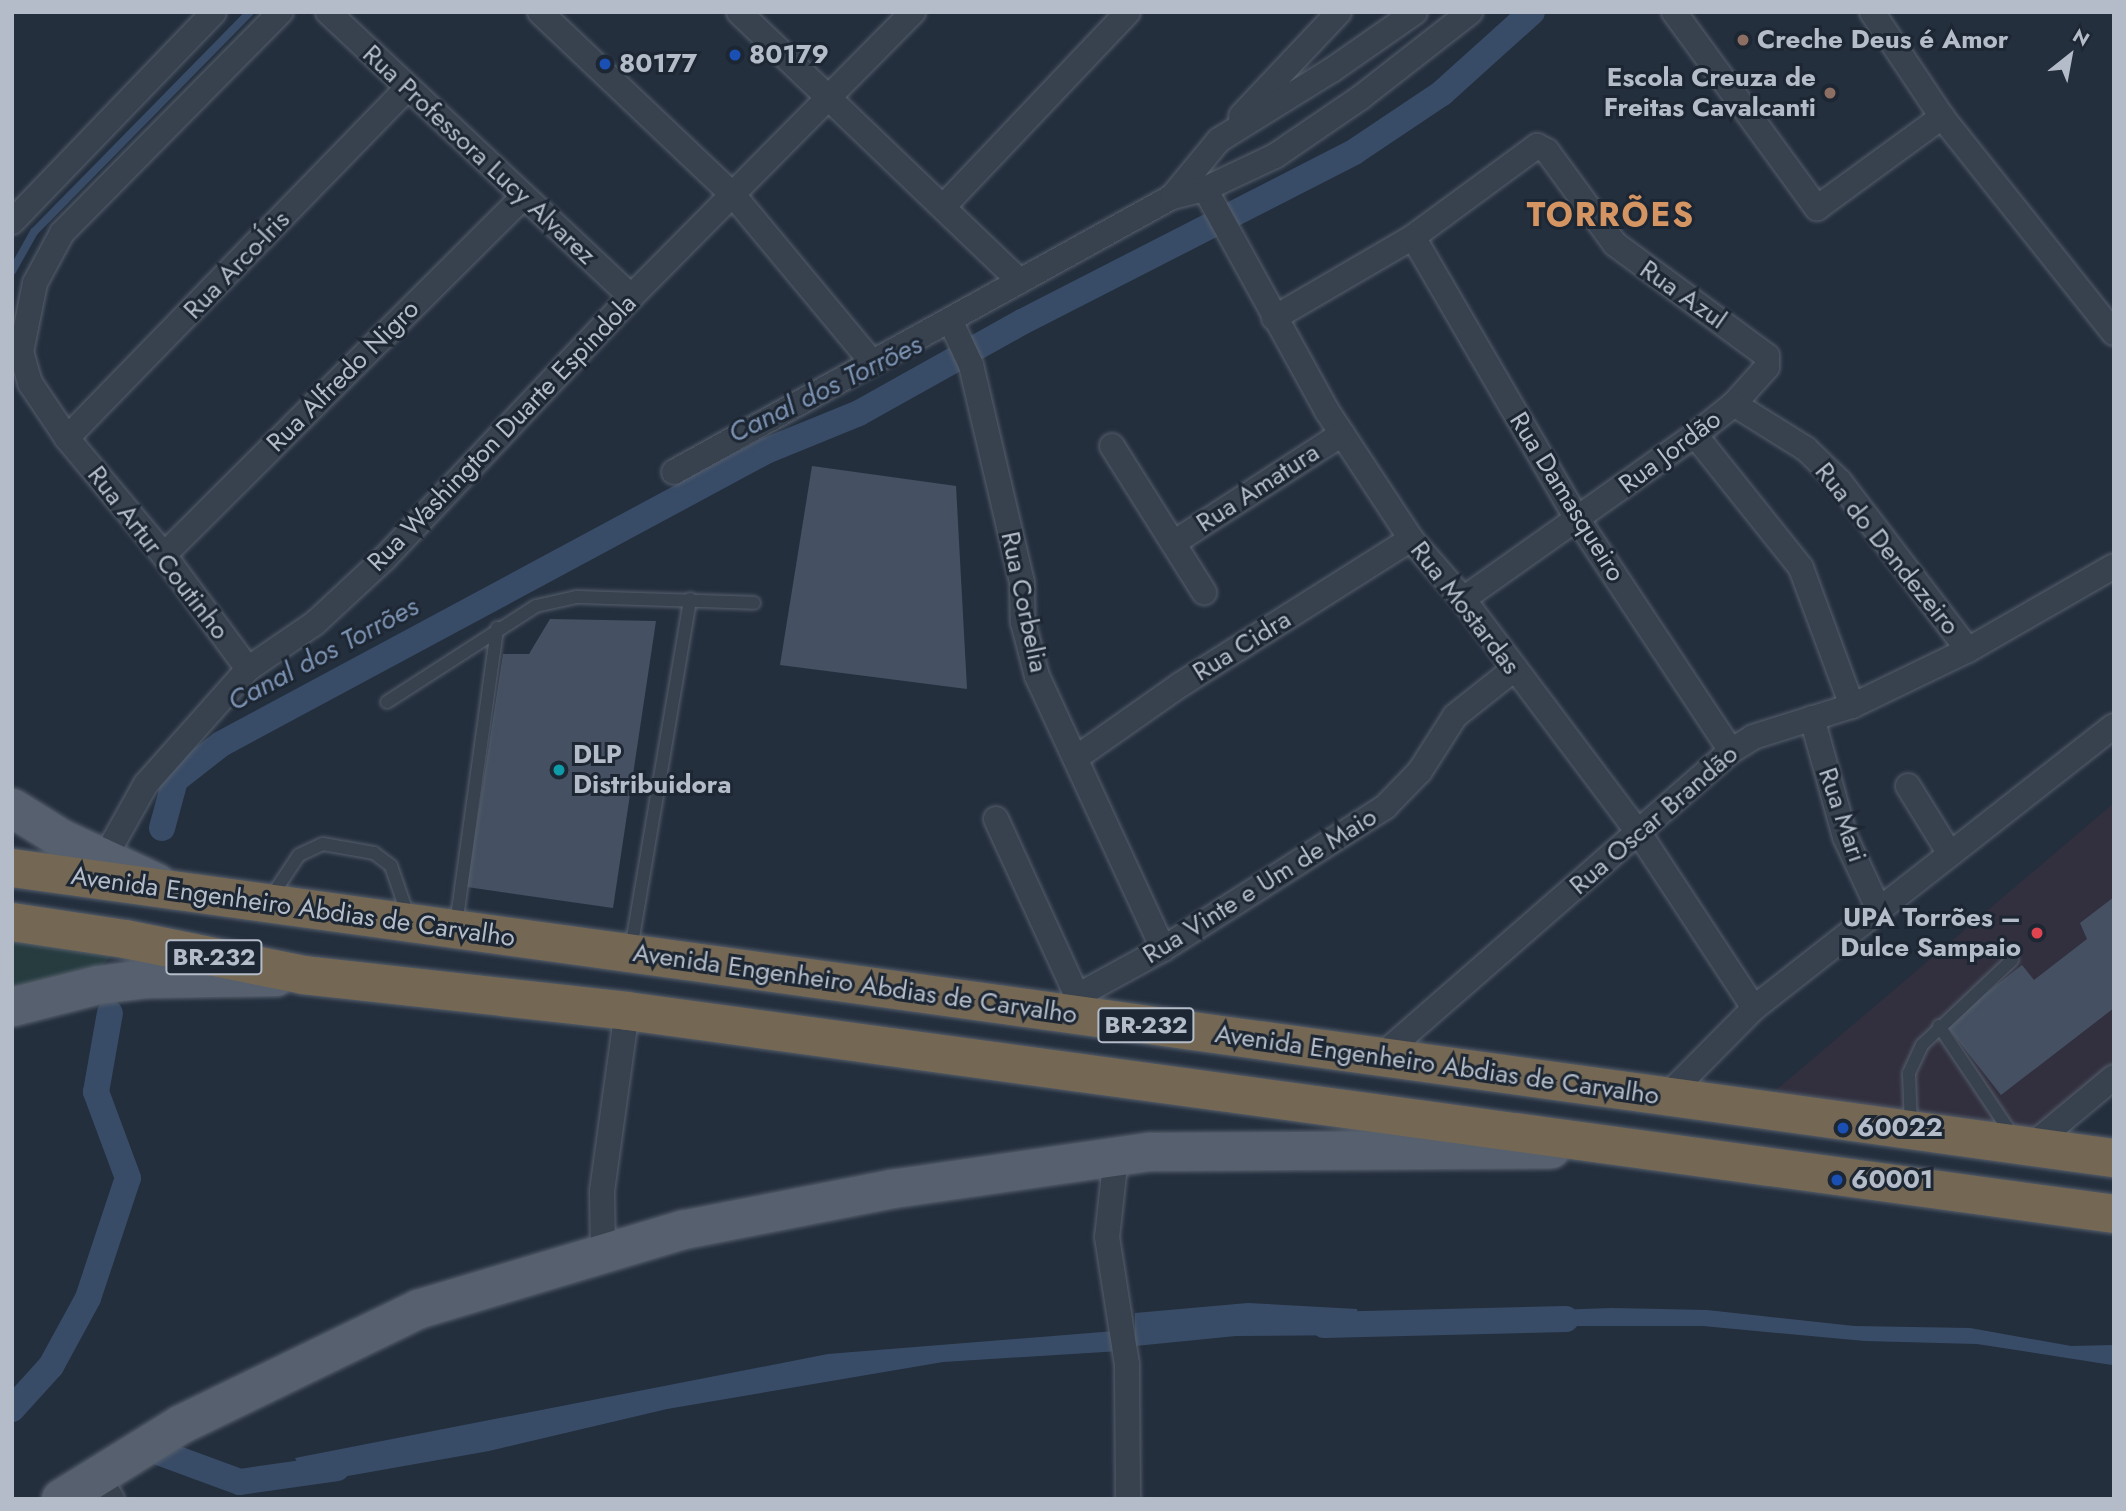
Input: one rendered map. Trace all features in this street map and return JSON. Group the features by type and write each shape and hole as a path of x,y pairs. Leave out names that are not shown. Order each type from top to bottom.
{"highway":[{"name":"Avenida Engenheiro Abdias de Carvalho","path":"12,868 411,925 1079,1006 1380,1056 2114,1158"},
{"name":"Avenida Engenheiro Abdias de Carvalho","path":"12,922 125,939 303,975 627,1011 1617,1149 2114,1214"}],"main road":[{"path":"12,808 104,859 178,892"},
{"name":"Avenida Engenheiro Abdias de Carvalho","path":"12,1007 99,985 145,979 303,975"},
{"path":"61,1499 105,1487 181,1424 419,1309 683,1230 892,1189 1116,1156 1617,1149"}],"street":[{"path":"12,222 214,12"},
{"name":"Rua Artur Coutinho","path":"248,669 164,555 66,438 30,383 21,352 27,306 47,257 82,211 281,12"},
{"name":"Rua Professora Lucy Alvarez","path":"328,12 406,90 631,297"},
{"path":"540,12 734,195 872,362"},
{"path":"739,12 1020,281"},
{"name":"Rua Washington Duarte Espindola","path":"104,859 146,784 248,669 314,623 385,558 631,297 913,12"},
{"path":"944,206 1128,12"},
{"path":"674,472 1172,197 1219,140 1339,12"},
{"path":"1219,140 1332,71 1415,12"},
{"path":"1172,197 1210,199 1305,136 1469,12"},
{"path":"1674,12 1817,208 1942,117"},
{"path":"1872,12 1942,117 2114,333"},
{"name":"Rua Arco-Íris","path":"66,438 406,90"},
{"name":"Rua Azul","path":"1413,237 1539,149 1615,244 1744,339"},
{"name":"Rua Alfredo Nigro","path":"164,555 522,198"},
{"name":"Rua Mostardas","path":"1210,199 1273,318 1342,434 1411,539 1463,599 1639,833 1754,1008"},
{"path":"1273,318 1413,237"},
{"name":"Rua Damasqueiro","path":"1413,237 1578,520 1731,751"},
{"name":"Rua Corbelia","path":"950,321 971,365 1021,583 1029,648 1037,676 1076,758 1093,806 1163,949"},
{"name":"Rua Jordão","path":"1463,599 1578,520 1734,404 1768,363 1767,356 1744,339"},
{"name":"Rua do Dendezeiro","path":"1734,404 1805,449 1840,482 1968,650"},
{"name":"Rua Amatura","path":"1175,542 1342,434"},
{"path":"1695,435 1801,568 1852,706"},
{"path":"1112,446 1175,542 1204,592"},
{"name":"Rua Cidra","path":"1076,758 1180,685 1411,539"},
{"name":"Rua Oscar Brandão","path":"1380,1056 1731,751 1753,737 1852,706 1968,650 2114,566"},
{"name":"Rua Vinte e Um de Maio","path":"1079,1006 1385,807 1420,771 1455,716 1514,669"},
{"name":"Rua Mari","path":"1812,718 1845,837 1879,909"},
{"path":"1666,1097 1754,1008 2114,726"},
{"path":"1908,786 1950,855"},
{"path":"996,819 1079,1006"},
{"path":"603,1254 602,1191 627,1011"},
{"path":"2025,1146 2114,1077"},
{"path":"1116,1156 1107,1237 1127,1364 1128,1499"}],"lane":[{"path":"387,702 497,628 536,606 577,597 754,603"},
{"path":"631,952 690,599"},
{"path":"455,929 497,628"},
{"path":"266,904 299,855 323,844 374,853 391,866 411,925"},
{"path":"1911,1130 1909,1073 1922,1045 1939,1026 2012,960"},
{"path":"1939,1026 2025,1146"}],"shaded area":[{"name":"UPA Torrões – Dulce Sampaio","path":"2114,803 2114,1063 2029,1132 1761,1103"}],"green space":[{"path":"12,915 125,939 98,971 12,994"}],"water":[{"path":"1248,1303 1357,1309 1361,1335 1236,1336 1135,1346 1135,1313"},
{"path":"1612,1308 1707,1310 1854,1326 1970,1328 2071,1346 2114,1345 2114,1359 2112,1365 1977,1344 1865,1341 1703,1326 1535,1326 1526,1311"},
{"path":"1115,1331 1120,1351 943,1362 667,1409 489,1451 308,1483 295,1458 828,1354"}],"building":[{"path":"812,466 956,486 967,689 780,665"},
{"name":"DLP Distribuidora","path":"550,619 656,621 613,908 467,887 503,654 529,654"},
{"name":"UPA Torrões – Dulce Sampaio","path":"2114,897 2114,1008 2001,1095 1946,1025 2022,965 2034,980 2087,939 2080,923"}],"waterway":[{"path":"12,271 34,232 250,12"},
{"name":"Canal dos Torrões","path":"162,828 175,780 221,744 766,451 859,413 1022,322 1354,152 1442,93 1532,12"},
{"path":"12,1409 51,1366 88,1298 128,1178 96,1092 110,1013"},
{"path":"1324,1325 1566,1319"},
{"path":"161,1453 240,1482 337,1468"}],"place":[{"name":"Creche Deus é Amor","path":"1743,40"},
{"name":"80179","path":"735,55"},
{"name":"80177","path":"605,64"},
{"name":"Escola Creuza de Freitas Cavalcanti","path":"1830,93"},
{"name":"DLP Distribuidora","path":"559,770"},
{"name":"UPA Torrões – Dulce Sampaio","path":"2037,933"},
{"name":"60022","path":"1843,1128"},
{"name":"60001","path":"1837,1180"}],"district":[{"name":"TORRÕES","path":"1611,215"}]}
